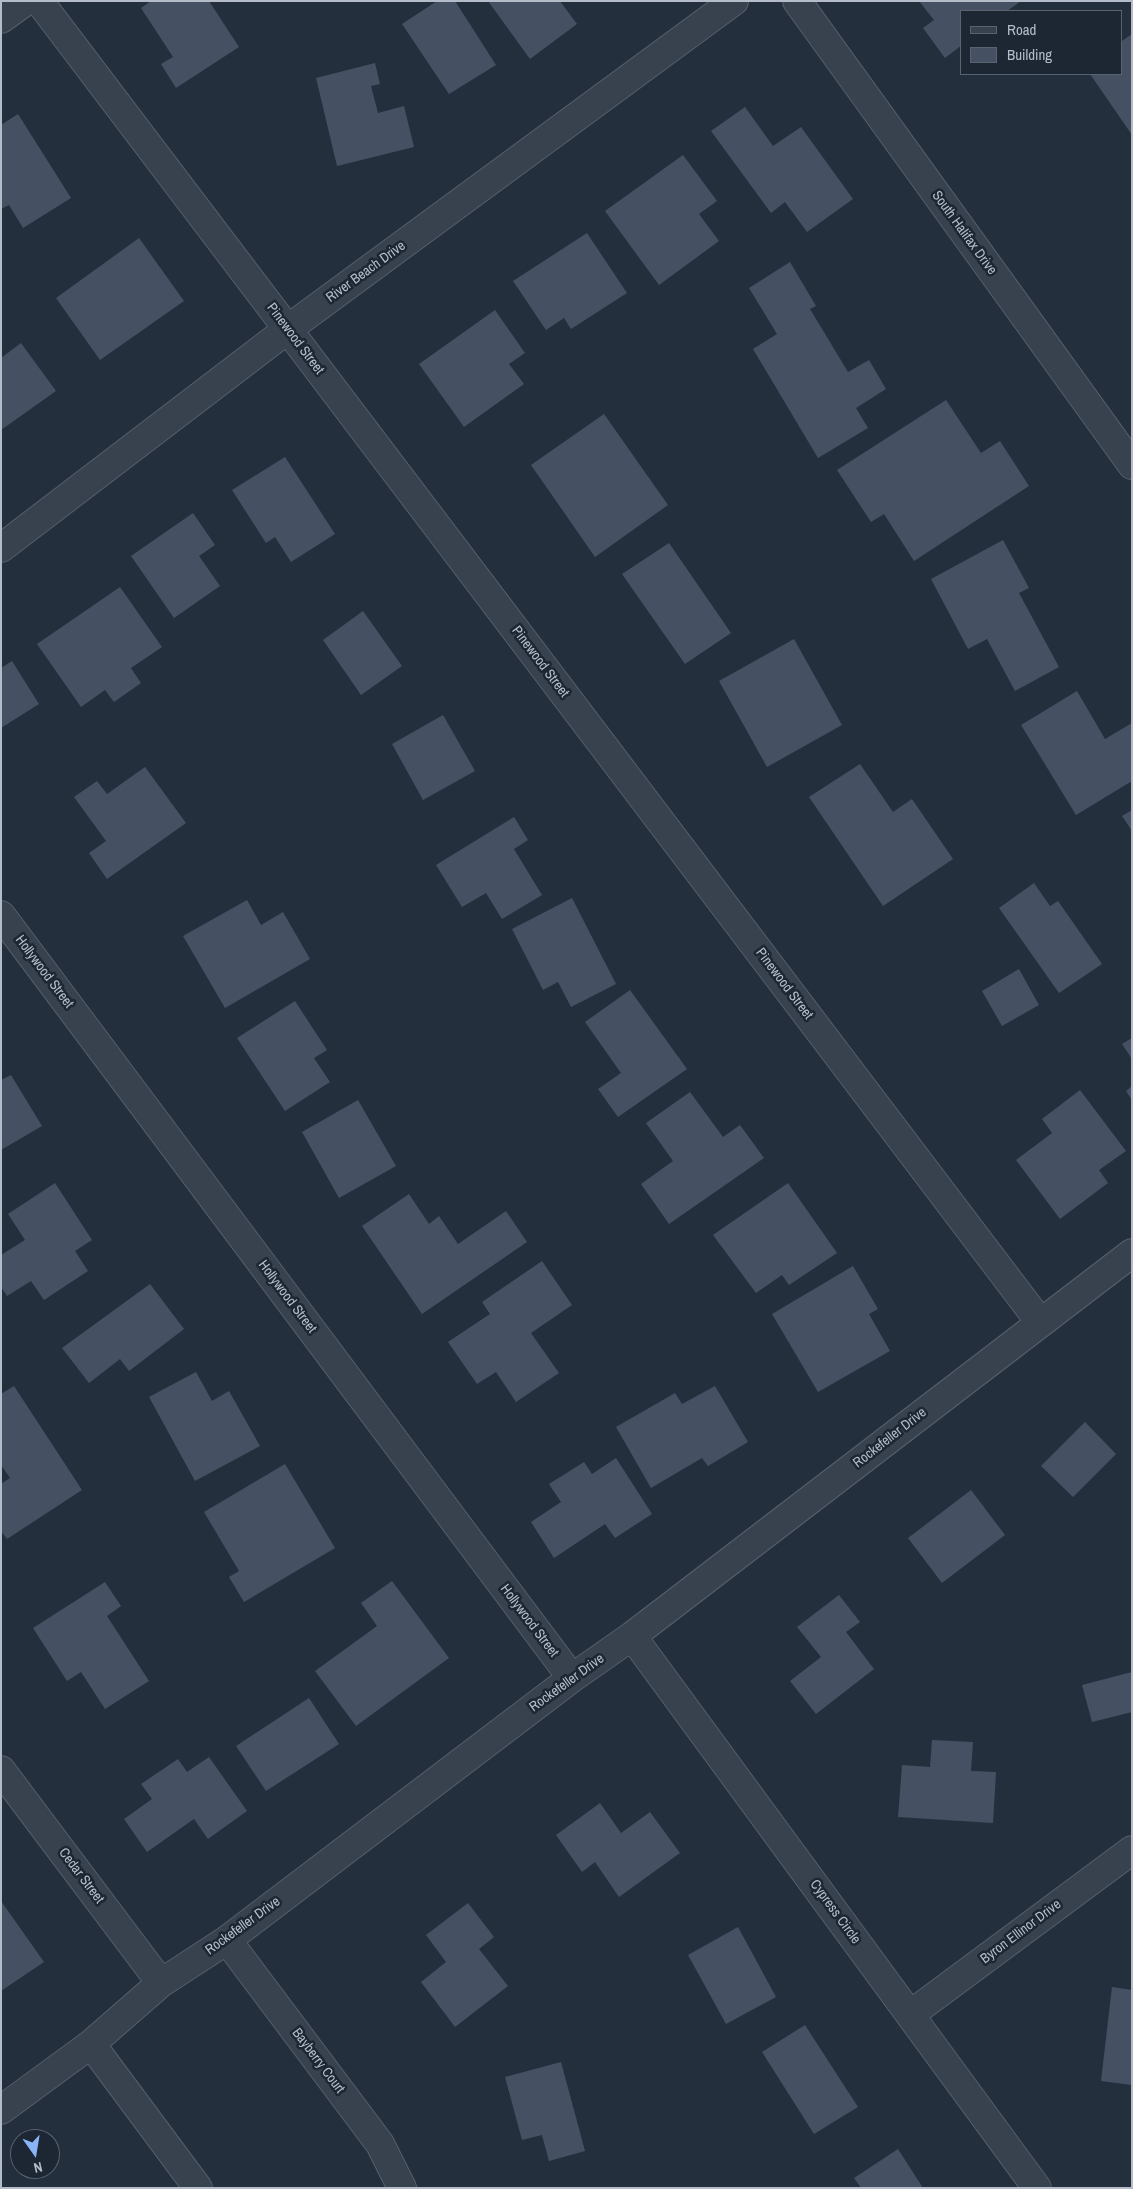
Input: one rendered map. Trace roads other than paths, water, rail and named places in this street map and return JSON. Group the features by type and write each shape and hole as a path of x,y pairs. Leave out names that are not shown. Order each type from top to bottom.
{"street":[{"path":"1,19 26,1"},
{"name":"Pinewood Street","path":"39,1 1040,1322"},
{"name":"River Beach Drive","path":"1,548 288,329 734,1"},
{"name":"South Halifax Drive","path":"797,1 1132,465"},
{"name":"Hollywood Street","path":"1,915 572,1678"},
{"name":"Rockefeller Drive","path":"1,2110 91,2044 161,1983 227,1940 572,1678 632,1636 1132,1253"},
{"name":"Cypress Circle","path":"632,1636 1037,2188"},
{"name":"Cedar Street","path":"1,1770 161,1983"},
{"name":"Byron Ellinor Drive","path":"911,2014 1132,1850"},
{"name":"Bayberry Court","path":"227,1940 380,2144 402,2188"},
{"path":"91,2044 198,2188"}]}
